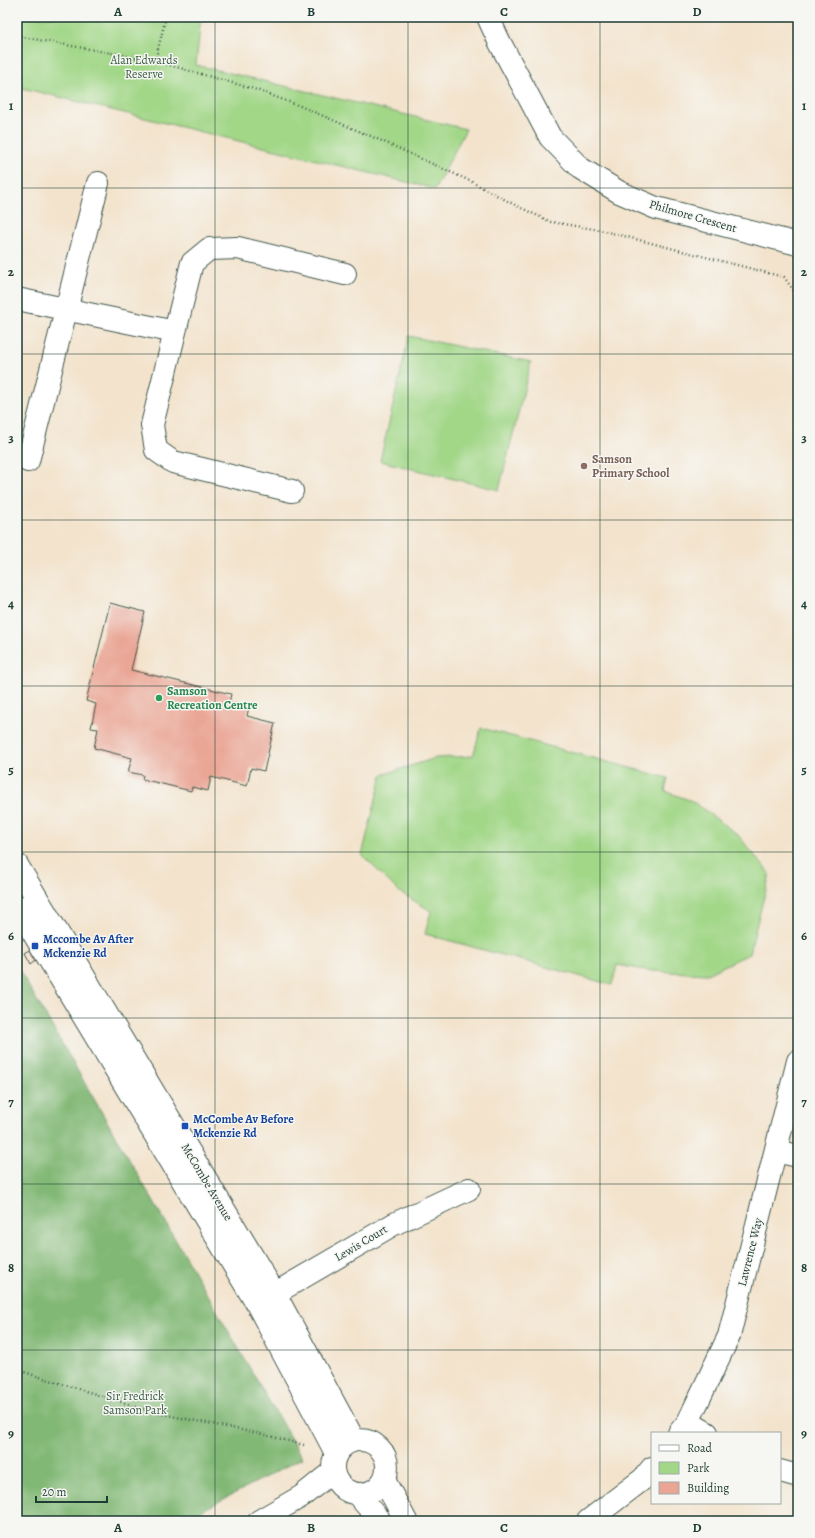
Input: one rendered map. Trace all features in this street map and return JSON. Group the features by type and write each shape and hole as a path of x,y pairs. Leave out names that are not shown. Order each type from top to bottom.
{"street":[{"name":"Philmore Crescent","path":"488,17 499,41 550,137 580,168 619,192 656,208 798,244"},
{"path":"28,461 98,183"},
{"path":"292,491 173,462 156,450 152,425 192,263 209,249 238,248 345,274"},
{"path":"17,299 175,332"},
{"name":"McCombe Avenue","path":"17,865 266,1299 342,1476 380,1521"},
{"name":"McCombe Avenue","path":"17,906 354,1440"},
{"name":"Lawrence Way","path":"683,1427 729,1336 798,1061"},
{"path":"776,1151 798,1156"},
{"name":"Lewis Court","path":"266,1299 394,1224 469,1189"},
{"path":"683,1427 703,1432"},
{"path":"354,1440 364,1440 373,1443 383,1452 387,1471 384,1480 375,1489 367,1493 342,1476 346,1443 354,1440"},
{"path":"588,1521 644,1479 651,1469"},
{"path":"781,1471 798,1476"},
{"path":"259,1521 302,1496 342,1476"},
{"path":"384,1480 406,1521"}],"path":[{"path":"155,61 166,17"},
{"path":"17,36 155,61 254,89 300,106 382,141 468,180 551,222 600,230 784,278 796,294 798,293"},
{"path":"17,1370 157,1413 261,1434 306,1445"}],"green space":[{"name":"Alan Edwards Reserve","path":"17,17 201,17 196,65 466,129 435,189 22,88"},
{"path":"409,336 531,362 499,490 380,461"},
{"path":"481,728 668,778 665,791 692,801 737,834 770,874 749,954 707,974 652,971 617,965 612,985 425,934 431,911 398,891 362,855 382,775 436,758 473,756"},
{"name":"Sir Fredrick Samson Park","path":"17,966 302,1458 182,1521 17,1521"}],"building":[{"name":"Samson Recreation Centre","path":"110,603 145,612 131,670 231,694 229,703 249,707 247,716 275,723 264,771 251,768 247,786 211,777 208,791 192,787 191,791 142,779 143,775 128,772 132,758 94,748 98,729 91,728 96,704 86,701"},
{"path":"30,950 36,960 31,964 25,953"}],"place":[{"name":"Samson Primary School","path":"584,466"},
{"name":"Samson Recreation Centre","path":"159,698"},
{"name":"Mccombe Av After Mckenzie Rd","path":"35,946"},
{"name":"McCombe Av Before Mckenzie Rd","path":"185,1126"}]}
